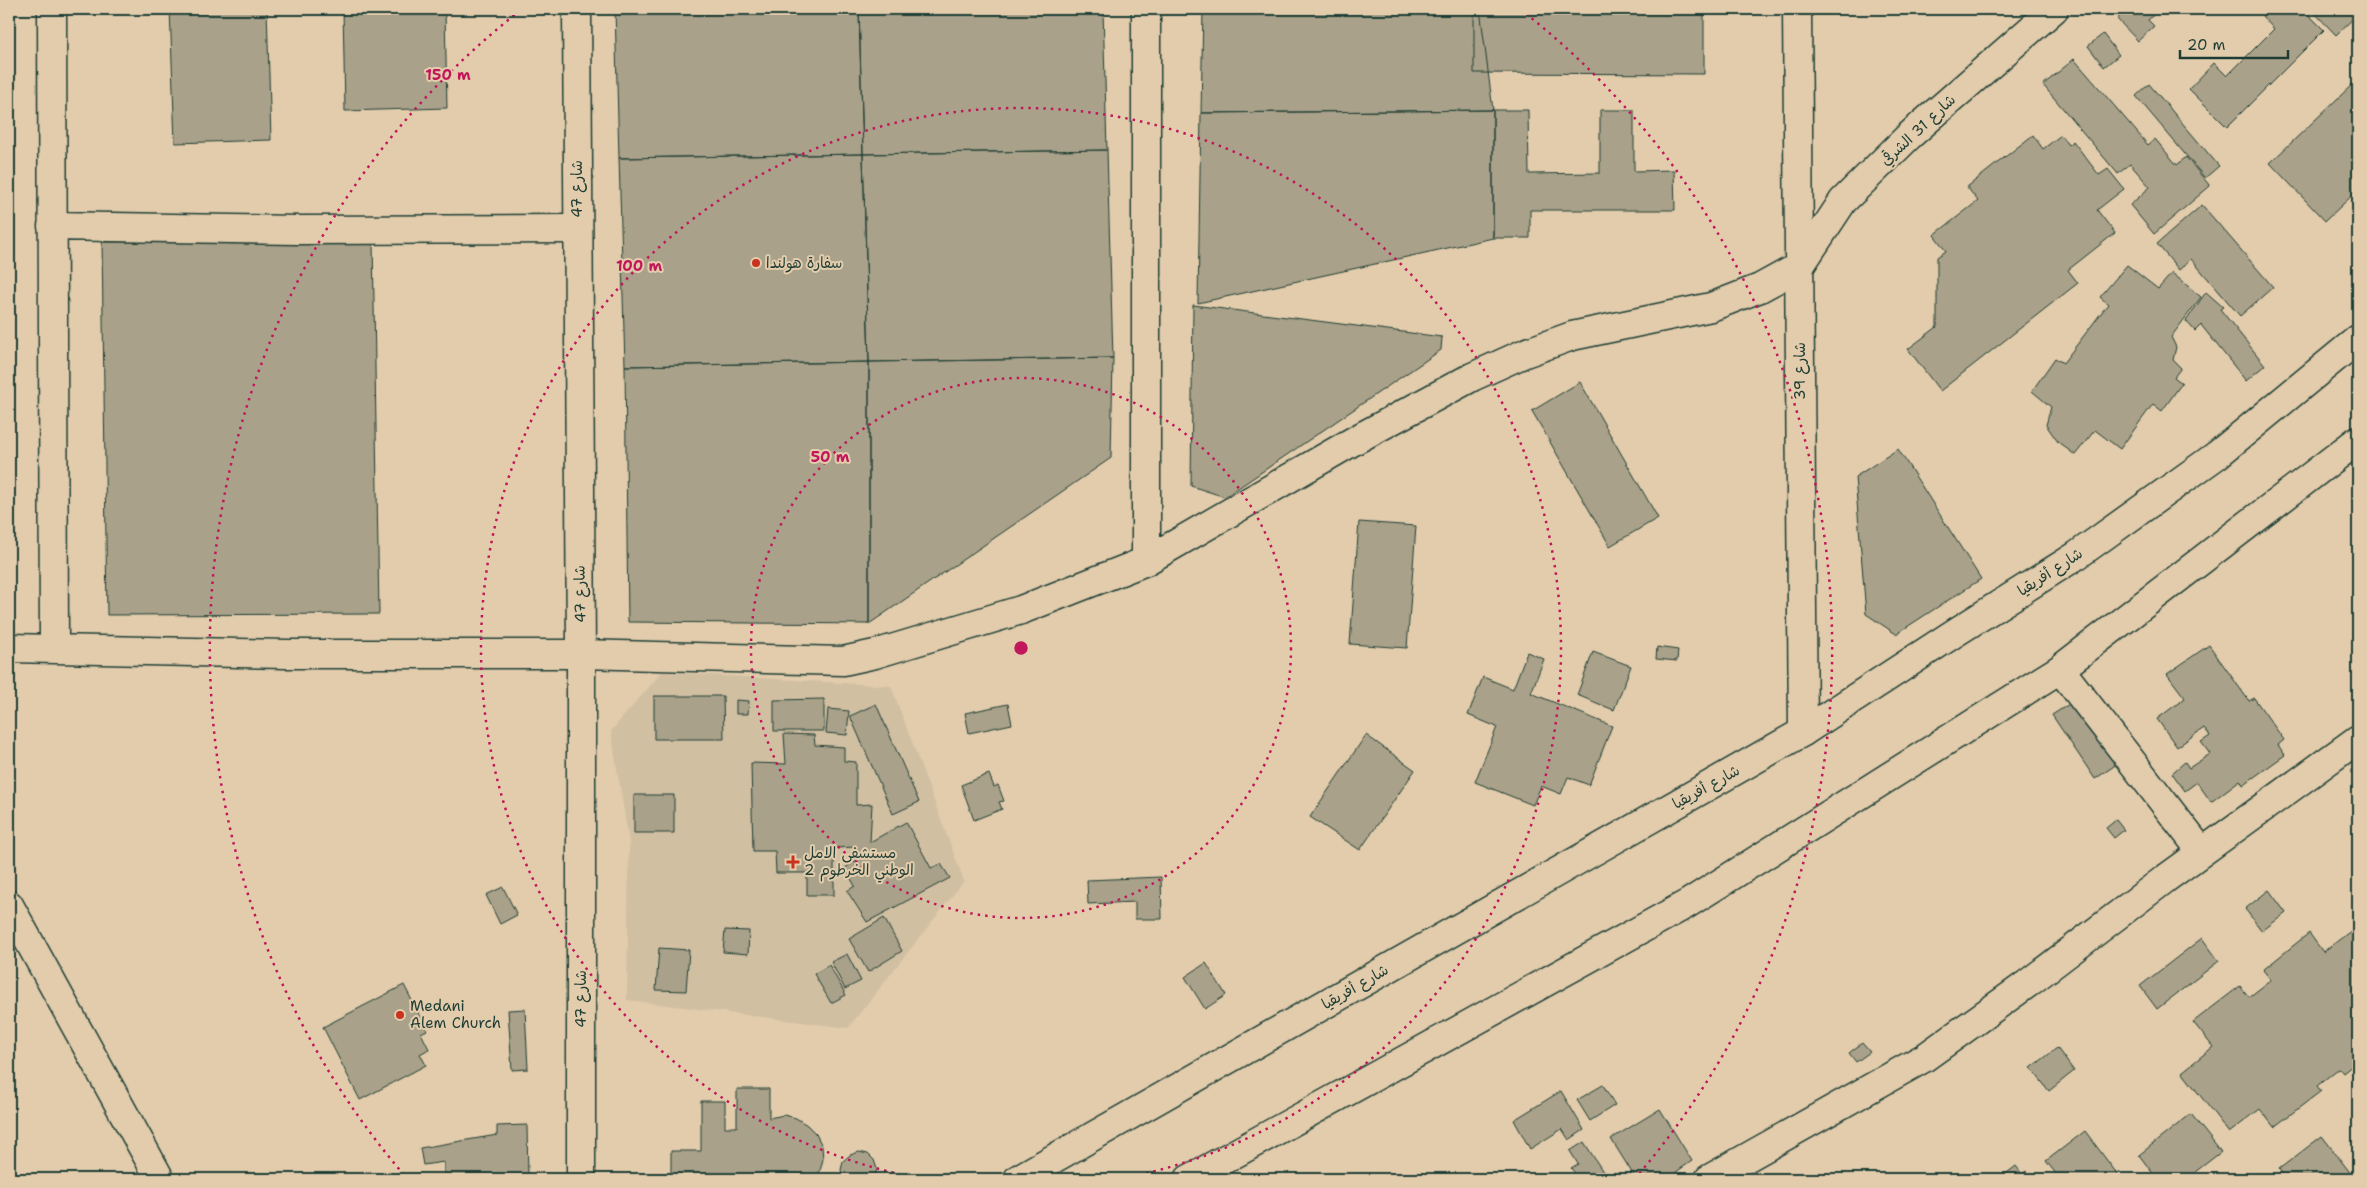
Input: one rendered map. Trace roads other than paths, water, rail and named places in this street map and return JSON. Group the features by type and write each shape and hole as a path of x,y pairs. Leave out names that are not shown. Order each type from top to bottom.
{"main road":[{"path":"52,9 54,648"},
{"name":"شارع 47","path":"577,9 581,654 580,1179"},
{"path":"1146,9 1146,561"},
{"name":"شارع 39","path":"1797,9 1803,732"},
{"name":"شارع 31 الشرقي","path":"1800,266 1843,201 1909,136 2054,9"},
{"path":"52,226 299,230 577,229"},
{"path":"9,648 286,654 581,654 843,661 875,654 1021,610 1146,561 1357,439 1472,376 1541,347 1572,336 1711,307 1760,288 1800,266"},
{"name":"شارع أفريقيا","path":"1018,1179 1803,732 2076,556 2217,454 2358,339"},
{"path":"1189,1179 1686,904 2060,669 2358,440"},
{"path":"2060,669 2202,852"},
{"path":"1708,1179 1924,1058 2358,739"},
{"path":"9,905 160,1179"}],"place":[{"name":"سفارة هولندا","path":"756,263"},
{"name":"مستشفى الامل الوطني الخرطوم 2","path":"793,862"},
{"name":"Medani Alem Church","path":"400,1015"}]}
